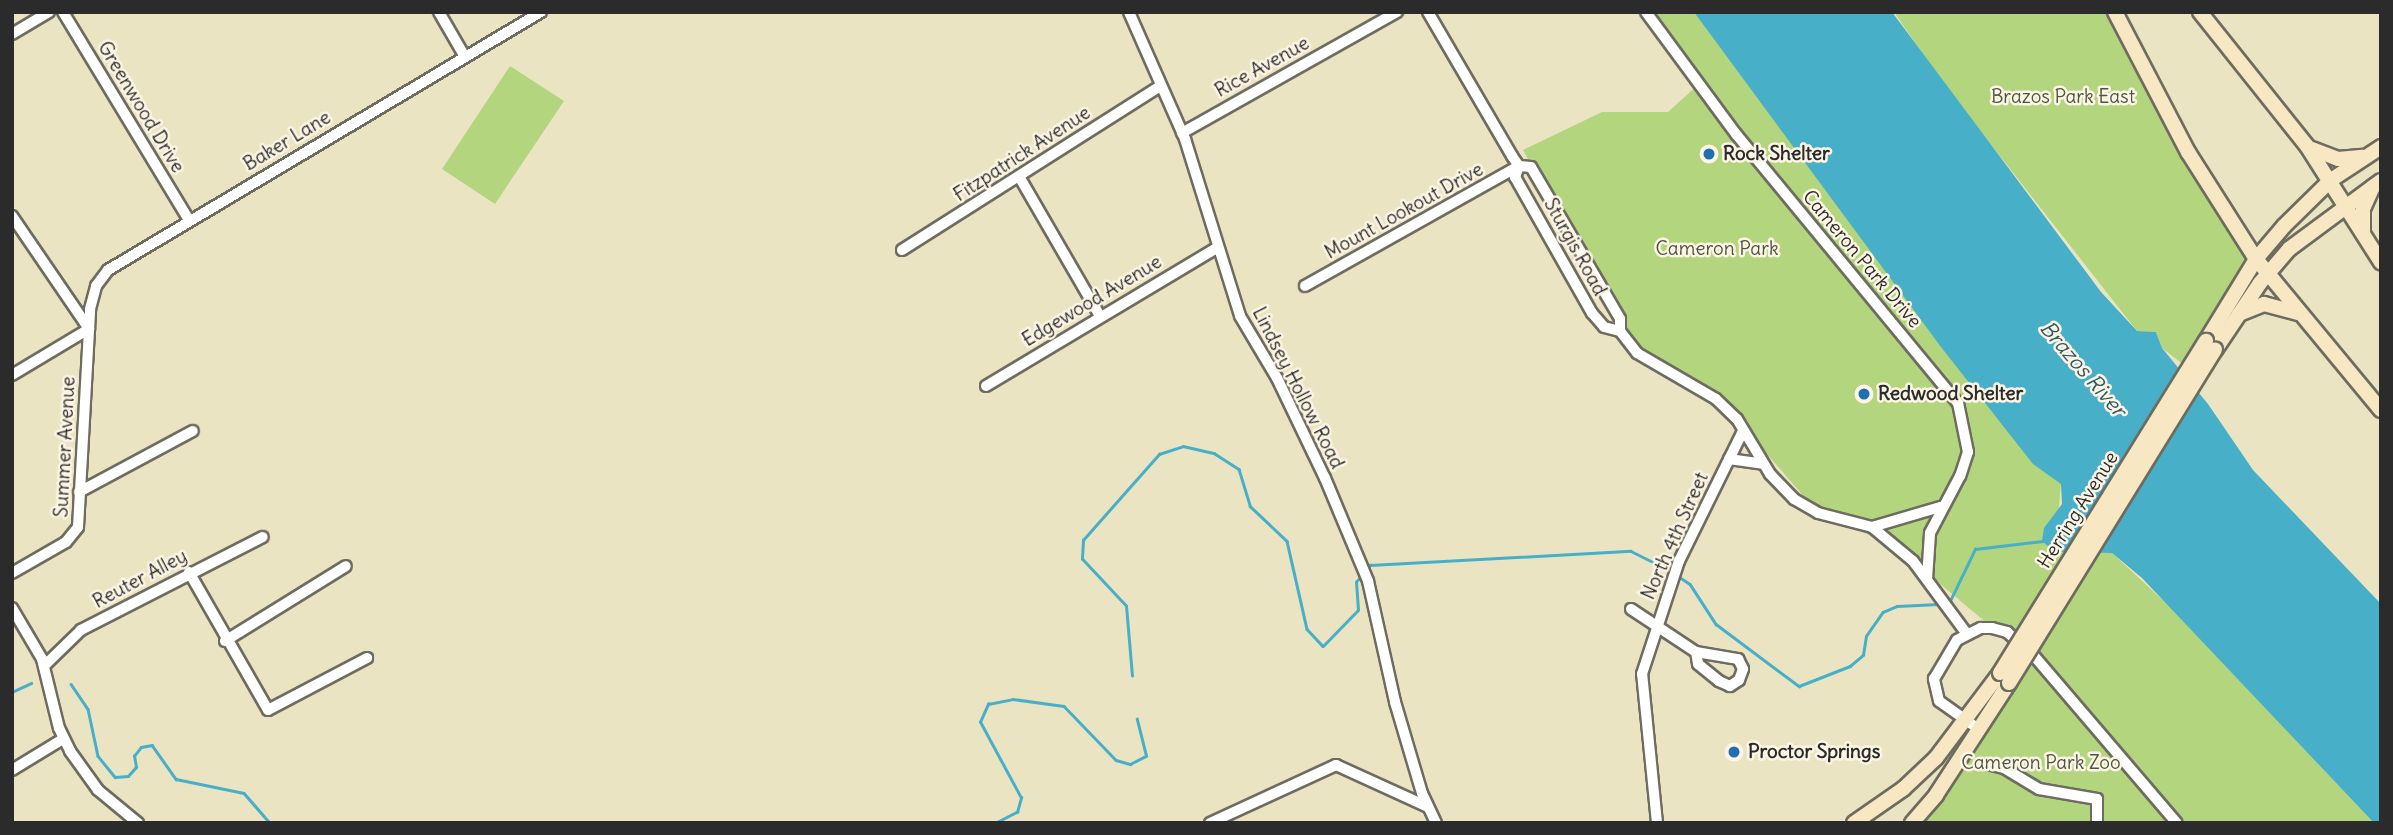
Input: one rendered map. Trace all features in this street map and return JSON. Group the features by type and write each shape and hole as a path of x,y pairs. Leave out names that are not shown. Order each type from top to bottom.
{"main road":[{"path":"2115,12 2188,152 2256,259 2381,410"},
{"path":"2200,12 2332,180 2381,262"},
{"path":"2307,146 2338,159 2368,156"},
{"name":"Herring Avenue","path":"1912,823 1979,730 2004,678 2210,345 2256,259 2332,180 2381,147"},
{"path":"2363,232 2363,209 2377,183"},
{"name":"Herring Avenue","path":"2210,345 2237,315 2268,272 2345,204 2377,183"},
{"path":"2237,315 2264,303 2301,314"},
{"name":"Herring Avenue","path":"1854,823 1903,789 1936,758 1965,720 2004,678"}],"street":[{"path":"12,34 49,12"},
{"name":"Greenwood Drive","path":"63,12 189,220"},
{"path":"439,12 465,57"},
{"name":"Baker Lane","path":"89,329 92,296 108,270 541,12"},
{"name":"Lindsey Hollow Road","path":"1129,12 1182,133 1240,316 1283,390 1368,581 1395,702 1428,807 1436,823"},
{"name":"Rice Avenue","path":"1182,133 1397,12"},
{"name":"Sturgis Road","path":"1429,12 1519,166"},
{"name":"Cameron Park Drive","path":"1646,12 1736,134 1958,403 1968,452 1961,476 1940,507 1930,533 1927,580"},
{"name":"Fitzpatrick Avenue","path":"902,250 1020,178 1160,86"},
{"name":"Sturgis Road","path":"1519,166 1515,177 1592,313 1604,327 1620,331 1646,362 1716,399 1737,419 1742,433 1763,464 1794,499 1818,513 1872,527 1913,561 1968,634"},
{"name":"Sturgis Road","path":"1519,166 1531,167 1620,319 1620,331"},
{"name":"Mount Lookout Drive","path":"1305,286 1519,166"},
{"path":"1020,178 1100,316"},
{"path":"12,216 89,329 12,375"},
{"name":"Edgewood Avenue","path":"986,386 1217,248"},
{"name":"Summer Avenue","path":"12,573 75,533 89,329"},
{"path":"79,492 193,430"},
{"name":"North 4th Street","path":"1657,823 1640,691 1655,626 1679,561 1742,433"},
{"path":"1730,459 1763,464"},
{"path":"1872,527 1940,507"},
{"name":"Reuter Alley","path":"44,666 81,630 189,572 263,537"},
{"path":"225,640 346,566"},
{"path":"189,572 225,640 268,710 367,658"},
{"path":"12,608 44,666 63,739 98,790 138,823"},
{"path":"1631,609 1696,652 1738,659 1742,669 1740,680 1730,686 1719,681 1698,664 1696,652"},
{"path":"1979,730 1939,701 1934,679 1946,655 1968,634 1992,628 2020,642 2176,823"},
{"path":"12,770 63,739"},
{"path":"1987,764 2004,768 2039,789 2097,799 2097,823"},
{"path":"1210,823 1336,765 1428,807"}],"green space":[{"name":"Cameron Park","path":"1647,12 1695,12 1993,413 2061,484 2055,552 2112,553 2168,605 2374,823 2177,823 2034,662 2170,823 1924,823 1978,748 2032,661 1895,546 1818,513 1737,419 1620,331 1523,150 1602,112 1668,112 1699,84"},
{"name":"Brazos Park East","path":"1894,12 2115,12 2256,259 2184,365 2162,348 2156,332 2137,331 1942,82"},
{"path":"510,66 564,101 495,204 442,169"}],"water":[{"name":"Brazos River","path":"1694,12 1892,12 2101,292 2137,331 2156,332 2162,348 2208,404 2253,470 2381,604 2381,823 2374,823 2142,578 2112,553 2055,552 2042,541 2044,528 2062,504 2061,484 2033,464 1941,347"}],"waterway":[{"path":"1132,676 1126,606 1082,559 1083,540 1159,454 1183,446 1214,453 1239,469 1250,506 1287,541 1307,629 1323,646 1358,610 1356,582 1361,576"},
{"path":"1949,603 1975,549 2043,541"},
{"path":"1365,571 1370,565 1631,551 1673,572"},
{"path":"1678,576 1690,584 1716,624 1799,686 1850,666 1863,655 1866,636 1883,612 1897,606 1939,604"},
{"path":"12,692 31,683"},
{"path":"71,684 88,709 98,756 115,777 128,776 136,767 134,756 141,747 152,745 176,779 244,793 270,823"},
{"path":"995,823 1017,812 1021,798 980,722 988,704 1013,699 1064,706 1116,760 1130,764 1146,756 1137,719"}],"place":[{"name":"Rock Shelter","path":"1709,154"},
{"name":"Redwood Shelter","path":"1864,394"},
{"name":"Proctor Springs","path":"1734,752"}],"park label":[{"name":"Cameron Park Zoo","path":"2041,763"}]}
